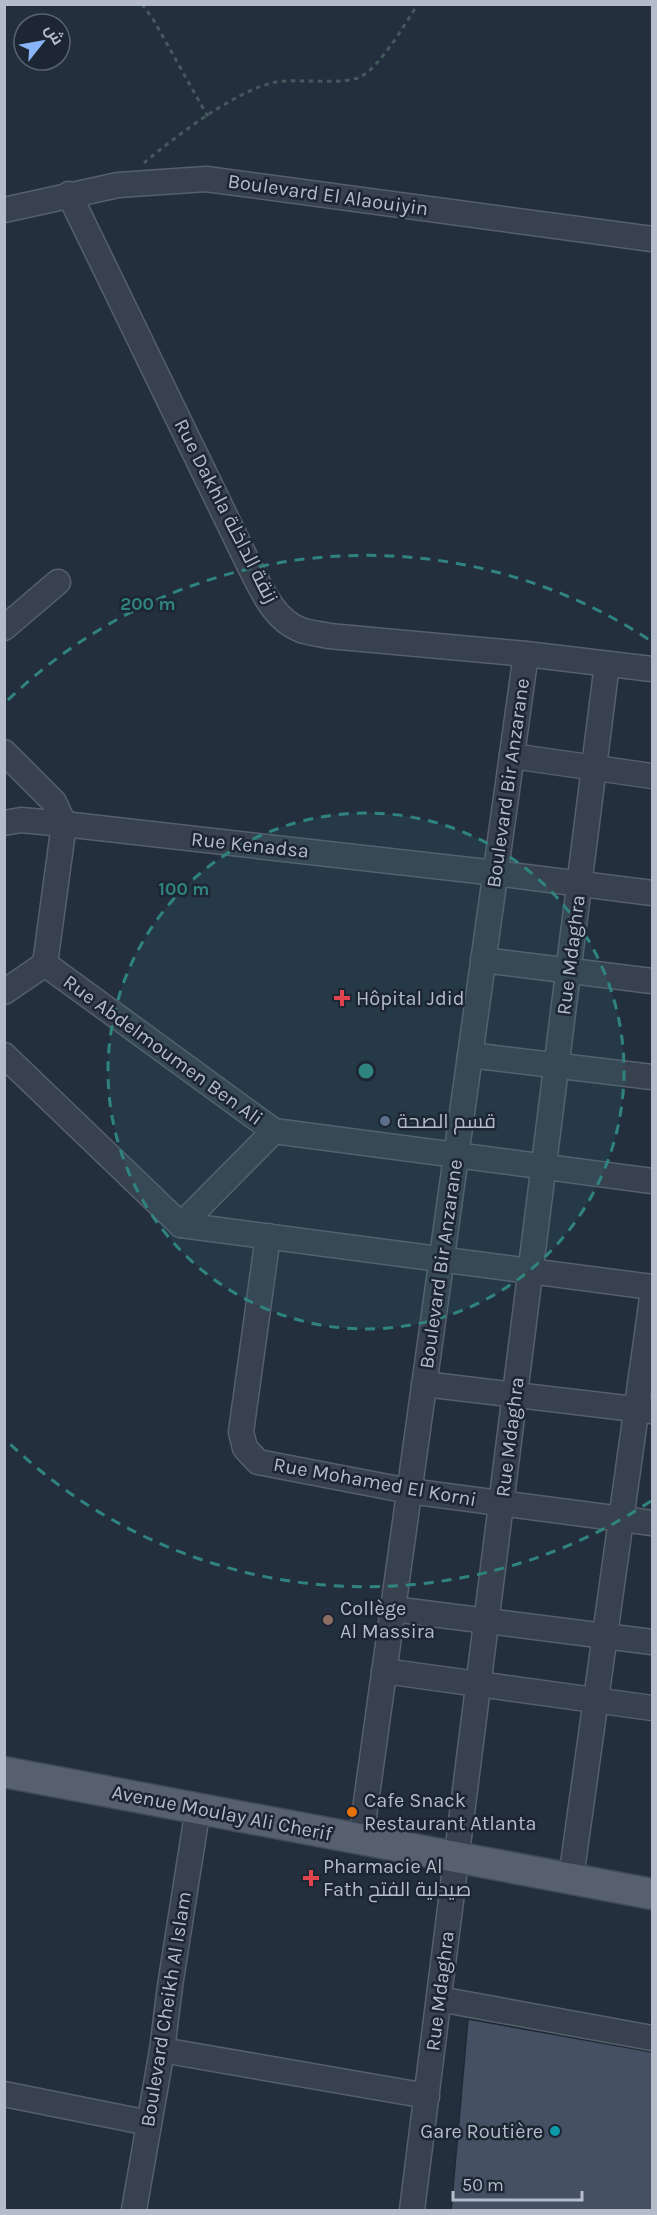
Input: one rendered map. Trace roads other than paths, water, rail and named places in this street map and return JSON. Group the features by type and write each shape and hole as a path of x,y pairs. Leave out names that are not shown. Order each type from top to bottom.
{"main road":[{"name":"Avenue Moulay Ali Cherif","path":"4,1772 652,1894"}],"street":[{"name":"Boulevard El Alaouiyin","path":"4,210 118,185 206,179 652,239"},
{"name":"Rue Dakhla زنقة الداخلة","path":"69,194 250,567 264,594 281,619 300,630 329,636 526,654 652,669"},
{"path":"4,628 58,582"},
{"name":"Boulevard Bir Anzarane","path":"361,1838 526,654"},
{"name":"Rue Mdaghra","path":"412,2211 607,664"},
{"path":"4,752 54,802 64,824 45,964"},
{"path":"512,756 652,776"},
{"name":"Rue Kenadsa","path":"4,823 21,820 64,824 652,893"},
{"path":"483,960 652,981"},
{"name":"Rue Abdelmoumen Ben Ali","path":"4,992 45,964 274,1131 652,1181"},
{"path":"4,1055 181,1225 652,1287"},
{"path":"470,1055 652,1077"},
{"path":"181,1225 274,1131"},
{"name":"Rue Mohamed El Korni","path":"268,1236 241,1432 245,1448 258,1462 409,1491 652,1523"},
{"path":"571,1878 621,1519 645,1411 652,1298"},
{"path":"424,1384 645,1411"},
{"path":"393,1609 652,1642"},
{"path":"384,1671 652,1708"},
{"name":"Boulevard Cheikh Al Islam","path":"134,2211 162,2050 198,1808"},
{"path":"439,1999 652,2038"},
{"path":"162,2050 427,2096"},
{"path":"4,2094 149,2123"}],"place":[{"name":"Hôpital Jdid","path":"342,998"},
{"name":"قسم الصحة","path":"385,1121"},
{"name":"Collège Al Massira","path":"328,1620"},
{"name":"Cafe Snack Restaurant Atlanta","path":"352,1812"},
{"name":"Pharmacie Al Fath صيدلية الفتح","path":"311,1878"},
{"name":"Gare Routière","path":"555,2131"}]}
